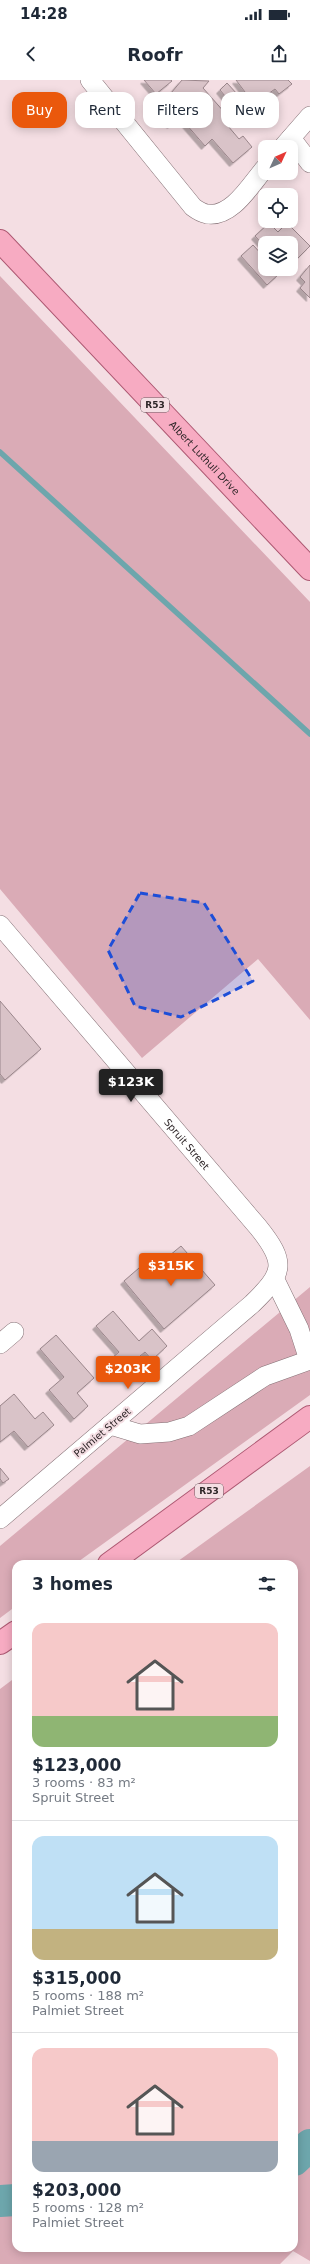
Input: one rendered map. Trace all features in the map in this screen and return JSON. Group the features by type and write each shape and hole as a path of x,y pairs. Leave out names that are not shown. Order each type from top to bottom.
{"main road":[{"name":"Albert Luthuli Drive","path":"0,241 310,570"},
{"name":"R53","path":"114,1560 310,1417"},
{"path":"0,1643 12,1635"}],"street":[{"path":"90,80 193,208 206,214 218,214 234,205 258,176"},
{"path":"289,140 310,116"},
{"path":"298,152 310,163"},
{"name":"Spruit Street","path":"0,925 268,1240 279,1267 276,1280"},
{"path":"110,1425 140,1434 169,1432 189,1426 203,1419 266,1376 310,1360 299,1329 276,1280"},
{"name":"Palmiet Street","path":"0,1519 252,1304 276,1280"},
{"path":"0,1344 14,1332"}],"highlighted area":[{"path":"140,893 204,903 253,981 181,1017 135,1006 108,950"}],"shaded area":[{"path":"0,276 310,602 310,1020 258,959 142,1058 0,889"},
{"path":"310,1287 310,1395 81,1560 12,1560 12,1609 0,1618 0,1546"},
{"path":"310,1466 310,2261 295,2252 298,2252 298,1560 180,1560"},
{"path":"12,1680 12,2252 292,2252 280,2264 0,2264 0,1689"}],"building":[{"path":"144,80 172,81 158,92 154,92"},
{"path":"182,80 209,81 203,88 207,92 172,92"},
{"path":"236,80 288,80 292,84 279,94 279,92 275,89 271,92 245,92"},
{"path":"227,83 235,92 222,92 220,90"},
{"path":"213,99 221,108 221,128 230,128 239,139 243,136 252,147 233,163 212,139 205,146 189,128 213,128"},
{"path":"264,228 274,228 278,232 282,228 292,228 310,246 298,258 298,236 258,236 258,239 255,236"},
{"path":"253,245 258,250 258,275 241,256"},
{"path":"310,265 310,298 300,288 305,282 300,277"},
{"path":"259,276 277,276 267,285"},
{"path":"0,1001 41,1049 5,1080 0,1074"},
{"path":"181,1246 215,1285 164,1329 124,1281 139,1268 145,1276"},
{"path":"113,1311 139,1341 152,1329 167,1346 152,1360 145,1352 123,1370 112,1358 119,1352 96,1326"},
{"path":"56,1335 94,1378 77,1393 88,1406 74,1419 49,1390 64,1377 40,1349"},
{"path":"14,1394 35,1419 43,1412 54,1425 28,1447 14,1431 0,1442 0,1406"},
{"path":"0,1468 9,1479 3,1483 0,1479"}],"waterway":[{"path":"0,452 310,734"},
{"path":"298,2156 310,2145"},
{"path":"0,2201 12,2200"}]}
